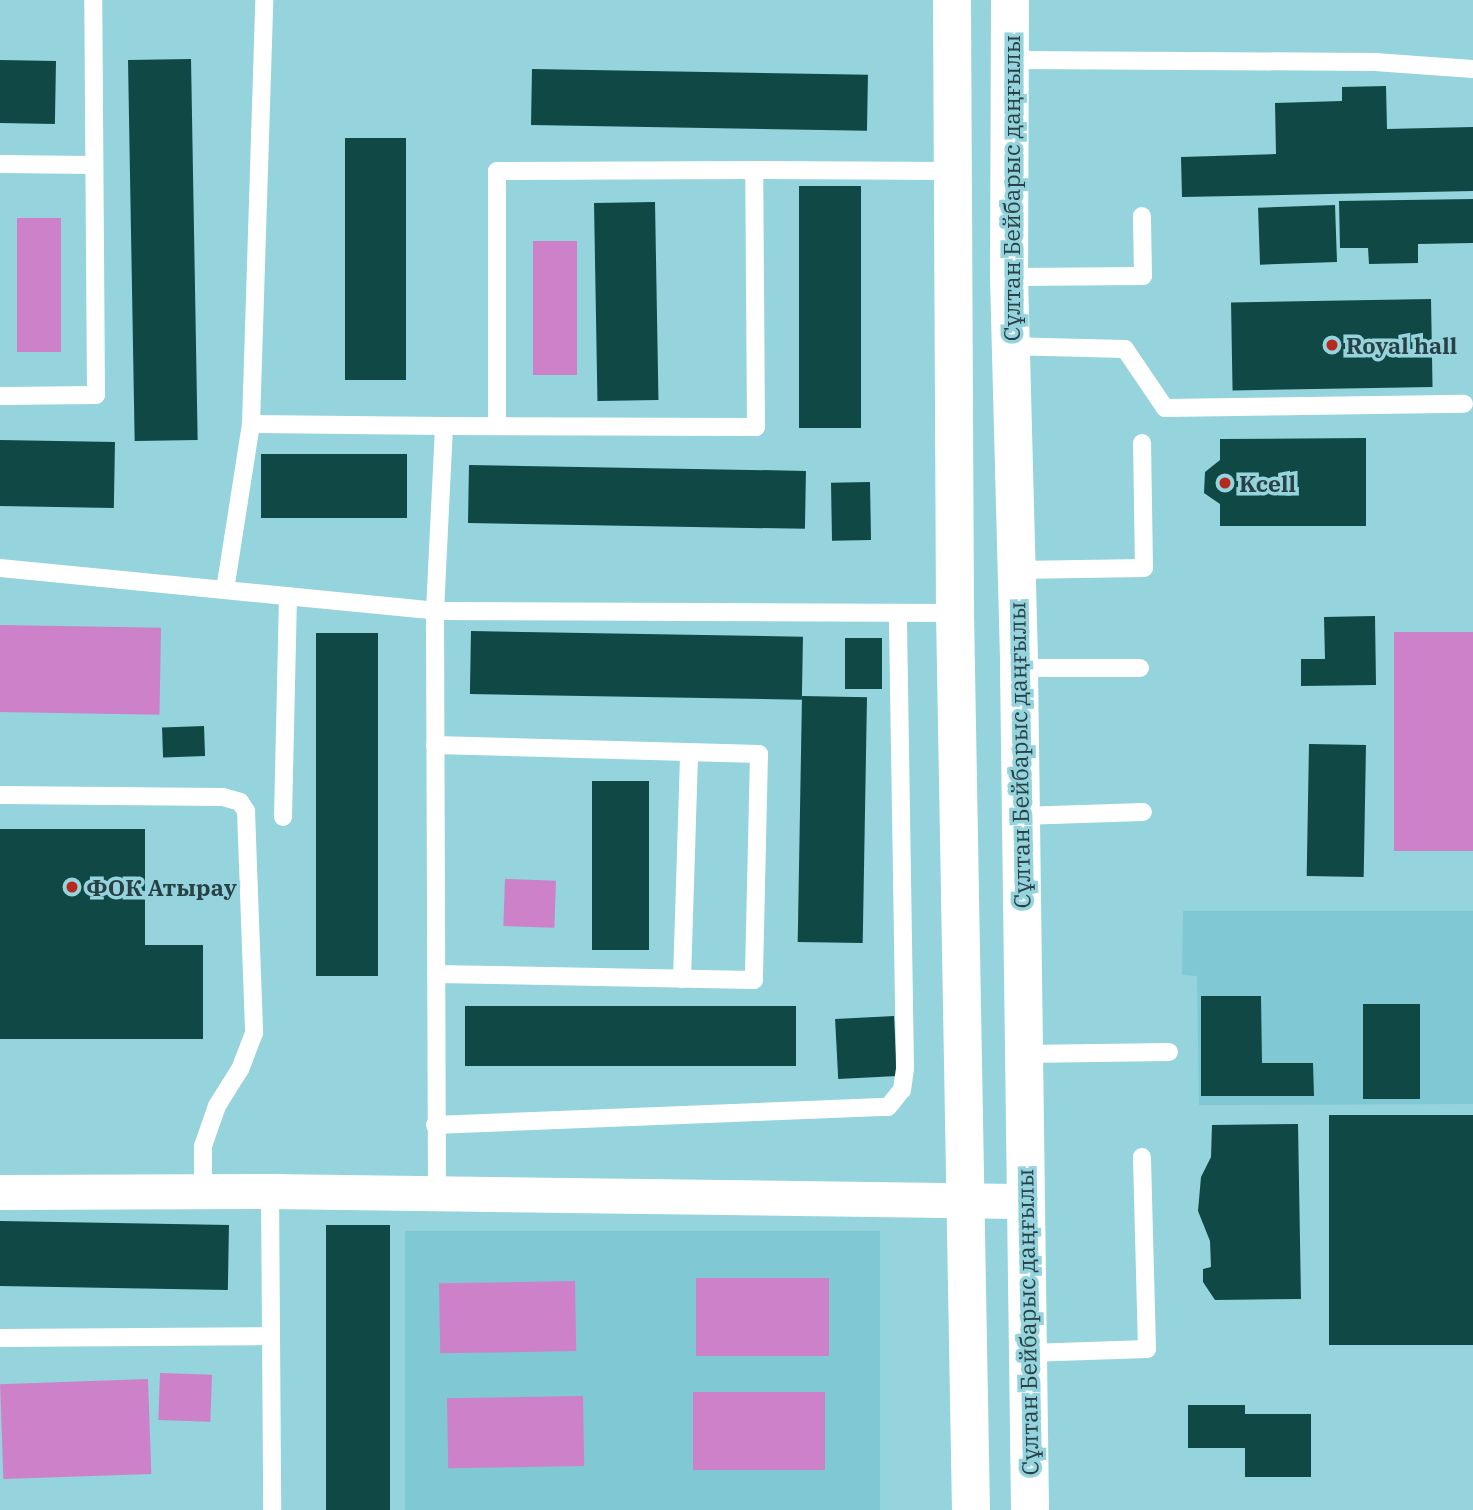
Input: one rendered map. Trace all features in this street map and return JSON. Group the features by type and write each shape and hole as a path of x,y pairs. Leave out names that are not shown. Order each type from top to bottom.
{"main road":[{"path":"952,0 955,613 971,1510"},
{"name":"Сұлтан Бейбарыс даңғылы","path":"1010,0 1009,277 1014,570 1019,668 1030,1510"}],"street":[{"path":"0,1192 270,1191 1026,1201"}],"lane":[{"path":"0,396 96,395 93,0"},
{"path":"225,590 251,424 264,0"},
{"path":"1009,60 1375,62 1473,69"},
{"path":"0,164 94,165"},
{"path":"251,424 756,427 754,170"},
{"path":"497,426 497,171 953,171"},
{"path":"1009,277 1143,276 1142,216"},
{"path":"1011,346 1125,349 1165,408 1464,404"},
{"path":"437,1194 435,611 444,426"},
{"path":"1014,570 1144,568 1142,443"},
{"path":"0,568 435,611 955,613"},
{"path":"283,817 288,596"},
{"path":"435,1125 888,1107 902,1090 905,1068 898,613"},
{"path":"1019,668 1140,668"},
{"path":"435,745 759,754 754,979 436,974"},
{"path":"682,979 689,752"},
{"path":"0,794 223,797 240,802 246,811 254,1033 240,1069 218,1106 203,1146 203,1192"},
{"path":"1021,816 1143,812"},
{"path":"1024,1054 1168,1052"},
{"path":"1028,1353 1147,1349 1142,1157"},
{"path":"270,1191 272,1510"},
{"path":"0,1338 271,1336"}],"shaded area":[{"path":"17,218 61,218 61,352 17,352"},
{"path":"533,241 577,241 577,375 533,375"},
{"path":"0,625 161,628 159,715 0,712"},
{"path":"1394,632 1473,632 1473,851 1394,851"},
{"path":"505,879 556,881 554,928 503,926"},
{"path":"1183,911 1473,911 1473,1104 1199,1105 1197,976 1182,975"},
{"path":"405,1231 880,1231 880,1510 405,1510"},
{"path":"696,1278 829,1278 829,1356 696,1356"},
{"path":"575,1281 576,1351 440,1353 439,1283"},
{"path":"160,1373 212,1375 210,1422 158,1420"},
{"path":"148,1379 151,1474 3,1479 0,1384"},
{"path":"693,1392 825,1392 825,1470 693,1470"},
{"path":"583,1396 584,1466 448,1468 447,1398"}],"building":[{"path":"191,59 198,440 135,441 128,60"},
{"path":"0,60 56,61 55,124 0,123"},
{"path":"532,69 868,75 867,131 531,125"},
{"path":"1386,86 1387,129 1473,127 1473,191 1182,197 1181,157 1276,154 1275,103 1342,101 1342,87"},
{"path":"345,138 406,138 406,380 345,380"},
{"path":"799,186 861,186 861,428 799,428"},
{"path":"1473,199 1473,243 1418,244 1418,263 1369,264 1368,248 1340,248 1339,201"},
{"path":"655,202 658,400 597,401 594,203"},
{"path":"1335,205 1337,262 1260,265 1258,208"},
{"name":"Royal hall","path":"1431,299 1433,387 1233,390 1231,302"},
{"path":"1366,438 1366,526 1220,526 1220,504 1204,493 1205,472 1220,460 1220,439"},
{"path":"0,440 115,442 114,508 0,506"},
{"path":"261,454 407,454 407,518 261,518"},
{"path":"469,465 806,471 805,529 468,523"},
{"path":"870,482 871,540 832,541 831,483"},
{"path":"1375,616 1376,685 1301,686 1301,659 1325,659 1324,617"},
{"path":"471,631 803,637 802,700 470,694"},
{"path":"316,633 378,633 378,976 316,976"},
{"path":"845,638 882,638 882,689 845,689"},
{"path":"802,696 867,697 863,943 798,942"},
{"path":"204,726 205,756 163,757 162,727"},
{"path":"1309,744 1366,745 1364,877 1307,876"},
{"path":"592,781 649,781 649,950 592,950"},
{"name":"ФОК Атырау","path":"0,829 145,829 145,945 203,945 203,1039 0,1039"},
{"path":"1201,996 1261,996 1262,1063 1313,1063 1314,1096 1201,1096"},
{"path":"1363,1004 1420,1004 1420,1099 1363,1099"},
{"path":"465,1006 796,1006 796,1066 465,1066"},
{"path":"894,1016 897,1076 838,1079 835,1019"},
{"path":"1329,1115 1473,1115 1473,1345 1329,1345"},
{"path":"1298,1124 1301,1299 1215,1300 1203,1282 1203,1269 1211,1267 1210,1241 1198,1211 1201,1177 1211,1157 1212,1125"},
{"path":"0,1221 229,1225 228,1290 0,1286"},
{"path":"326,1225 390,1225 390,1510 326,1510"},
{"path":"1188,1405 1245,1405 1245,1414 1311,1414 1311,1477 1245,1477 1245,1448 1188,1448"}],"place":[{"name":"Royal hall","path":"1332,345"},
{"name":"Kcell","path":"1225,483"},
{"name":"ФОК Атырау","path":"72,887"}]}
